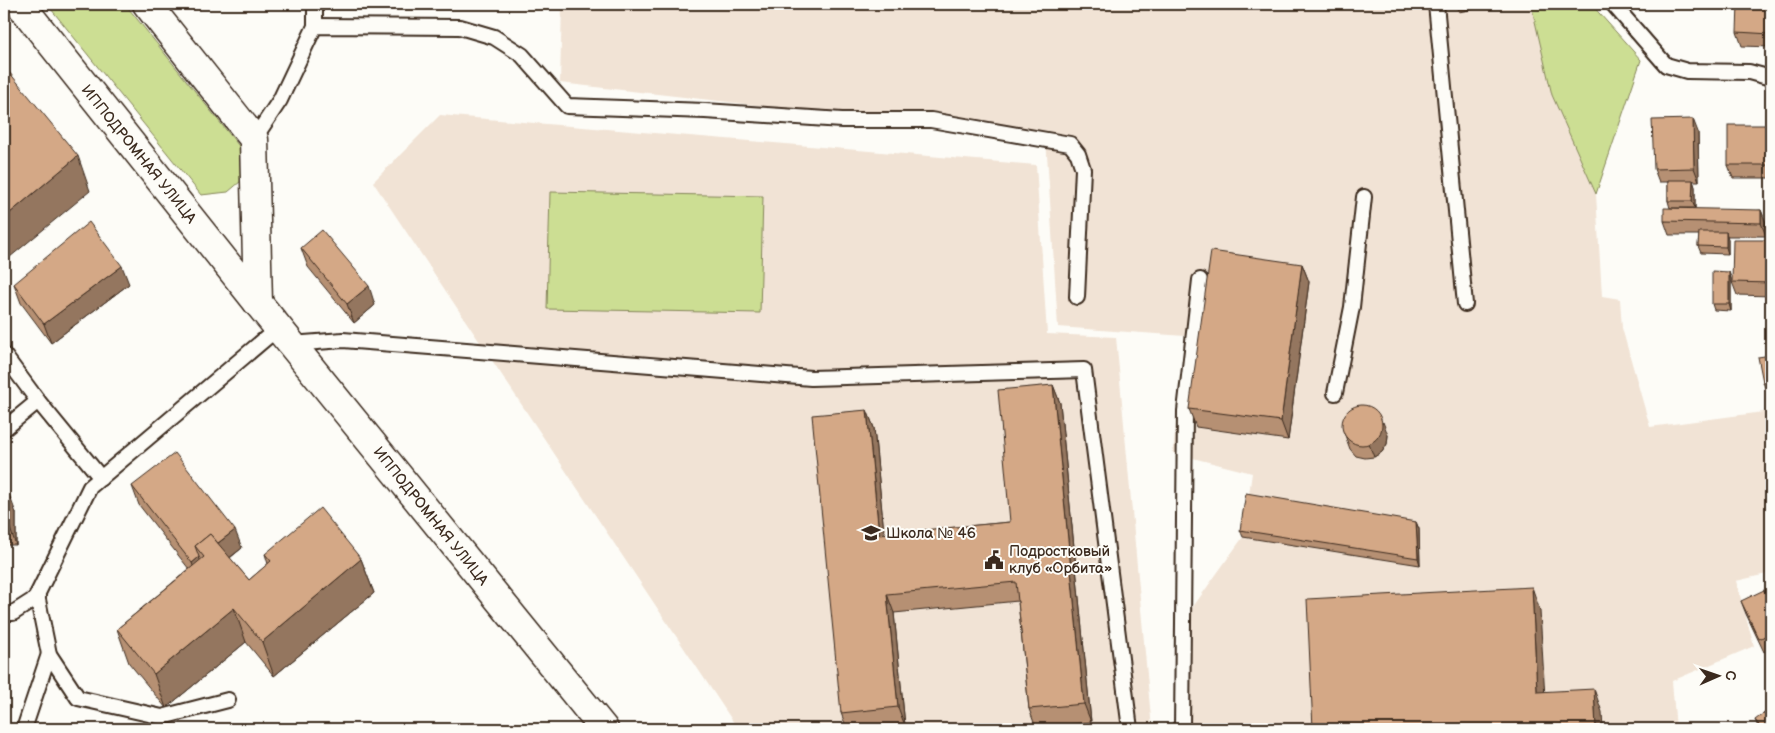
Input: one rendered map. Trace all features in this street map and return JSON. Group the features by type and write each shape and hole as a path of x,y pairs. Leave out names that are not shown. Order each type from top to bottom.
{"street":[{"name":"ИППОДРОМНАЯ УЛИЦА","path":"20,4 258,303 604,729"},
{"path":"147,4 254,139 258,303"}],"lane":[{"path":"254,139 280,100 315,26 315,4"},
{"path":"1436,4 1465,304"},
{"path":"1613,4 1666,65 1687,71 1749,72 1771,78"},
{"path":"315,26 460,27 494,37 522,55 567,106 705,111 842,120 931,120 1070,144 1078,154 1083,169 1078,298"},
{"path":"1335,393 1352,307 1364,197"},
{"path":"1182,729 1185,411 1200,280"},
{"path":"228,700 162,717 78,698 48,654 37,595 90,487 285,336 811,378 1084,370 1130,729"},
{"path":"4,355 38,401 101,478"},
{"path":"4,429 38,401"},
{"path":"4,613 13,613 38,598"},
{"path":"24,729 48,654"}],"shaded area":[{"path":"562,4 1531,4 1552,95 1596,194 1602,296 1620,299 1622,328 1650,427 1771,411 1771,573 1736,581 1754,646 1672,681 1676,729 1191,729 1190,611 1243,537 1252,473 1173,453 1185,336 1058,327 1046,138 560,83"},
{"name":"Школа № 46","path":"440,115 1036,165 1047,334 1116,337 1152,729 738,729 373,182"}],"green space":[{"path":"47,4 125,4 243,151 241,181 228,192 201,195"},
{"path":"1531,4 1591,4 1641,60 1596,194 1552,95"},
{"path":"550,192 763,196 760,313 547,309"}],"building":[{"path":"1738,4 1771,4 1771,34 1737,32"},
{"path":"4,66 78,156 4,218"},
{"path":"1693,119 1694,168 1654,169 1652,120"},
{"path":"1728,125 1771,125 1771,165 1728,165"},
{"path":"1668,180 1693,180 1692,201 1668,201"},
{"path":"1664,208 1761,210 1761,223 1664,221"},
{"path":"89,222 122,266 44,324 14,284"},
{"path":"322,230 369,286 347,304 301,248"},
{"path":"1699,232 1726,232 1726,247 1698,246"},
{"path":"1733,240 1771,240 1771,283 1732,282"},
{"path":"1211,251 1302,264 1281,421 1189,409"},
{"path":"1712,271 1729,272 1729,304 1712,304"},
{"path":"1771,355 1771,380 1763,382 1758,357"},
{"path":"1053,385 1084,704 1029,709 1016,582 887,594 898,707 841,713 812,415 867,410 879,534 1010,522 998,390"},
{"path":"1366,405 1373,408 1379,414 1382,425 1381,433 1373,442 1366,445 1358,445 1351,442 1343,433 1342,421 1345,414 1354,406"},
{"path":"175,453 235,530 218,543 210,534 195,546 199,557 192,563 132,486"},
{"path":"1246,493 1416,522 1418,558 1240,530"},
{"path":"4,494 9,494 9,526 4,526"},
{"path":"320,508 361,559 262,642 234,608 154,674 117,629 204,557 195,546 210,534 249,580 271,561 265,554"},
{"path":"1532,587 1537,692 1594,689 1596,729 1313,729 1307,599"},
{"path":"1764,590 1771,606 1771,633 1759,639 1741,601"},
{"path":"1771,708 1771,729 1762,729 1755,720"}],"place":[{"name":"Школа № 46","path":"871,533"},
{"name":"Подростковый клуб «Орбита»","path":"994,560"}]}
